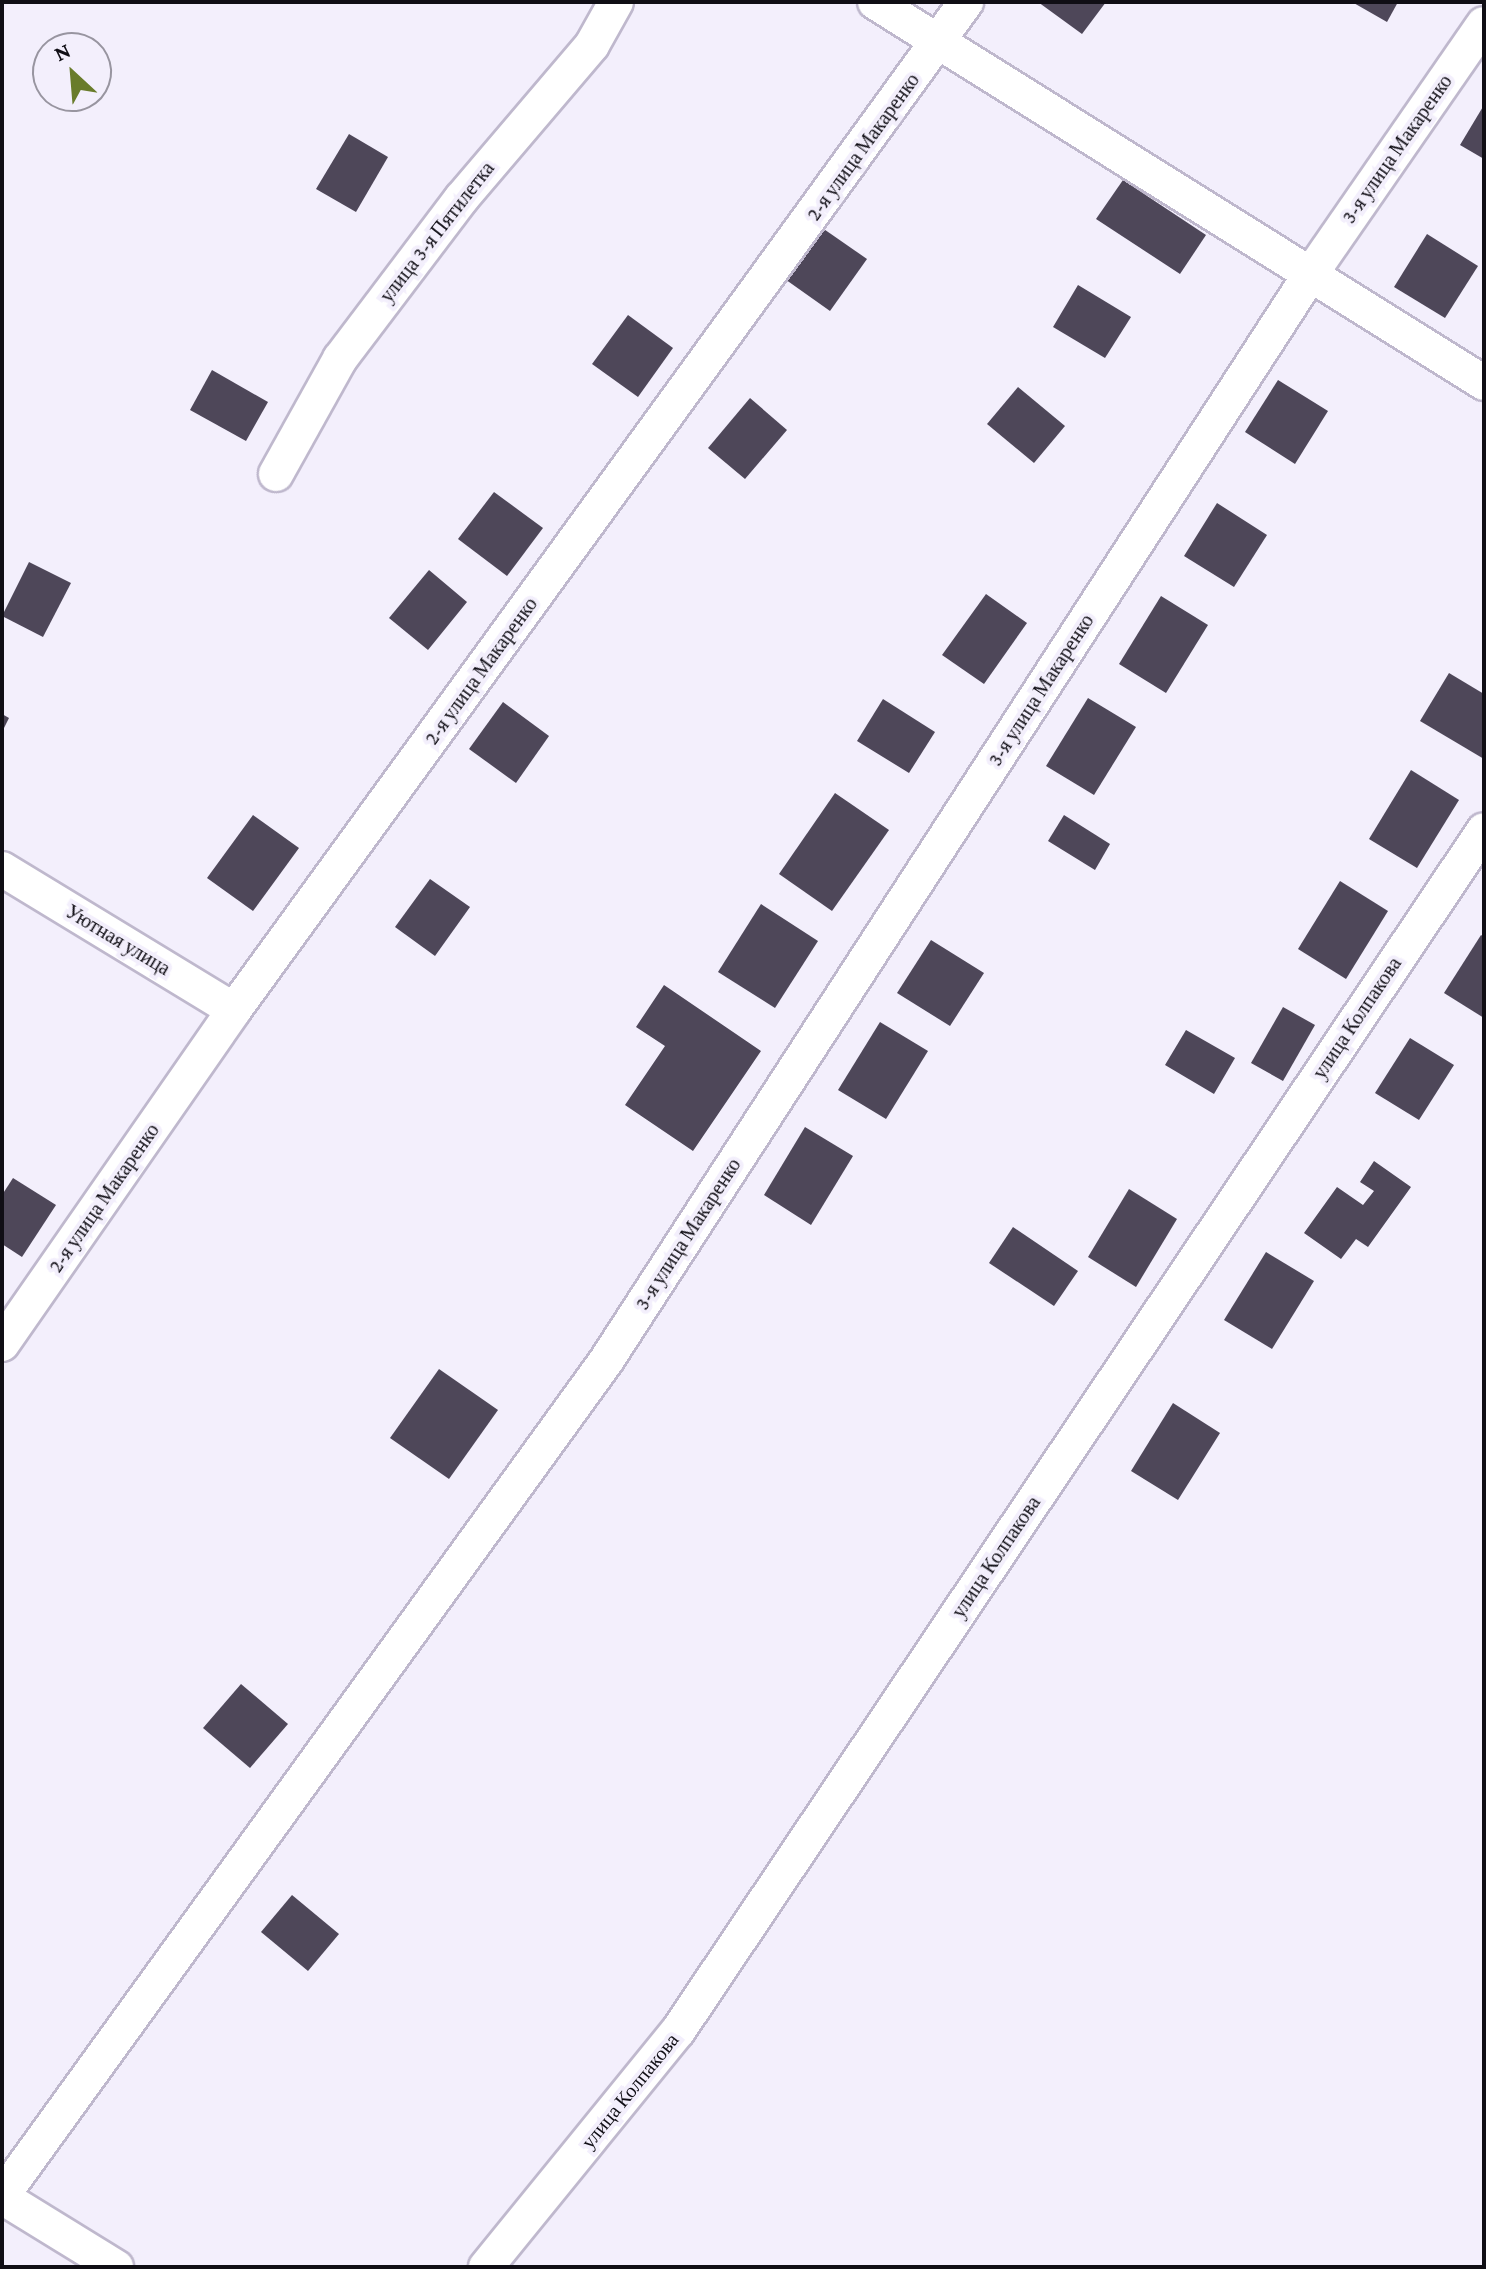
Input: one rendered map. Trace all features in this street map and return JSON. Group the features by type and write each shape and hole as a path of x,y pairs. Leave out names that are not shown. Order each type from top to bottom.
{"street":[{"name":"улица 3-я Пятилетка","path":"276,474 340,359 461,199 592,45 616,2"},
{"path":"875,2 1484,383"},
{"name":"2-я улица Макаренко","path":"2,1344 234,1010 966,2"},
{"name":"3-я улица Макаренко","path":"2,2196 606,1361 1310,275 1484,24"},
{"name":"улица Колпакова","path":"486,2267 678,2031 1484,830"},
{"name":"Уютная улица","path":"2,869 234,1010"},
{"path":"2,2196 116,2267"}],"building":[{"path":"1038,2 1106,2 1082,34"},
{"path":"1352,2 1398,2 1387,22"},
{"path":"1484,105 1484,159 1460,145"},
{"path":"349,134 388,157 356,212 316,189"},
{"path":"1123,180 1206,235 1180,274 1096,219"},
{"path":"818,225 867,259 830,311 782,277"},
{"path":"1427,234 1478,266 1445,318 1394,287"},
{"path":"1078,285 1131,317 1105,358 1053,327"},
{"path":"628,315 673,348 638,397 592,364"},
{"path":"212,370 268,402 246,441 190,410"},
{"path":"1278,380 1328,411 1295,464 1245,432"},
{"path":"1018,387 1065,426 1034,463 987,424"},
{"path":"750,398 787,430 745,479 708,448"},
{"path":"494,492 543,528 507,576 458,539"},
{"path":"1217,503 1267,535 1234,587 1184,556"},
{"path":"29,562 71,583 43,637 2,616"},
{"path":"429,570 467,602 428,650 389,618"},
{"path":"986,594 1027,623 984,684 942,655"},
{"path":"1161,596 1208,625 1166,693 1119,664"},
{"path":"1449,673 1484,694 1484,759 1420,721"},
{"path":"1088,698 1136,727 1094,795 1046,766"},
{"path":"883,699 935,732 909,773 857,741"},
{"path":"503,702 549,736 516,783 469,749"},
{"path":"2,714 9,718 2,732"},
{"path":"1411,770 1459,800 1417,868 1369,839"},
{"path":"835,793 889,830 832,911 779,874"},
{"path":"253,815 299,848 253,911 207,878"},
{"path":"1064,815 1110,844 1095,870 1048,841"},
{"path":"430,879 470,907 435,956 395,927"},
{"path":"1340,881 1388,911 1346,979 1298,949"},
{"path":"761,904 818,941 775,1008 718,972"},
{"path":"1481,935 1484,937 1484,1018 1444,993"},
{"path":"931,940 984,973 950,1026 897,993"},
{"path":"664,985 761,1051 693,1151 625,1105 665,1046 636,1027"},
{"path":"1283,1007 1315,1025 1283,1081 1251,1063"},
{"path":"880,1022 928,1051 886,1119 838,1090"},
{"path":"1186,1030 1235,1058 1214,1094 1165,1065"},
{"path":"1410,1038 1454,1065 1419,1120 1375,1093"},
{"path":"805,1127 853,1156 811,1225 764,1195"},
{"path":"1374,1161 1411,1187 1368,1247 1356,1239 1341,1259 1304,1233 1337,1187 1363,1205 1374,1191 1360,1182"},
{"path":"13,1178 56,1205 22,1257 2,1244 2,1195"},
{"path":"1129,1189 1177,1219 1136,1287 1088,1257"},
{"path":"1013,1227 1078,1271 1054,1306 989,1263"},
{"path":"1266,1252 1314,1281 1272,1349 1224,1320"},
{"path":"439,1369 498,1410 449,1479 390,1438"},
{"path":"1173,1403 1220,1433 1178,1500 1131,1471"},
{"path":"241,1684 288,1724 250,1768 203,1728"},
{"path":"292,1895 339,1934 308,1971 261,1932"}]}
